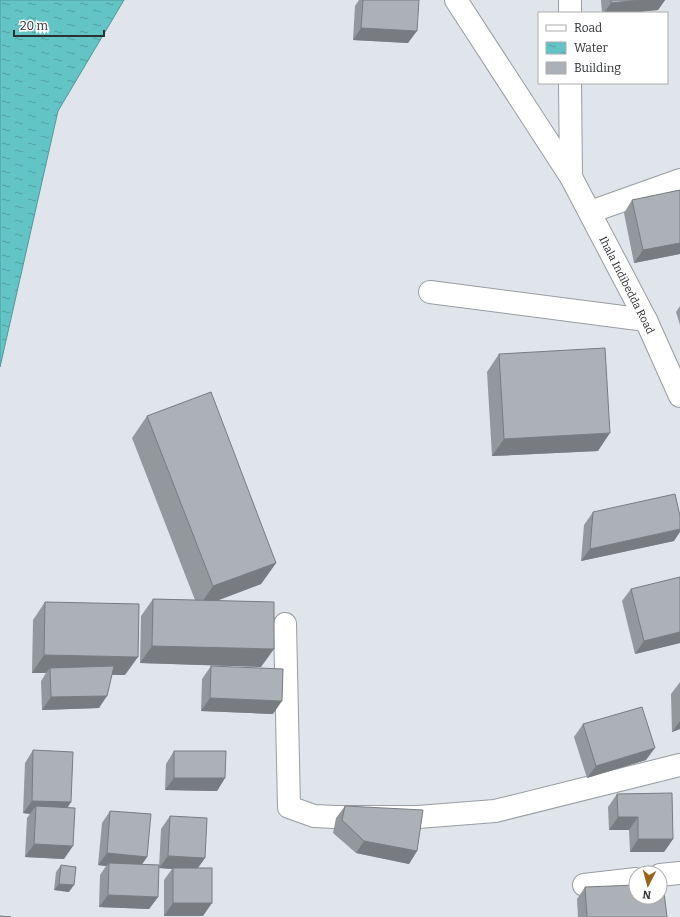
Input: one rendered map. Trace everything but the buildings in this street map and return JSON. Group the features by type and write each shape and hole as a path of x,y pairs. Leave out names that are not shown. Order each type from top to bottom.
{"street":[{"name":"Ihala Indibedda Road","path":"456,0 571,176 646,320 680,396"},
{"path":"570,0 570,12"},
{"name":"Ihala Indibedda Road","path":"570,84 571,176"},
{"path":"590,212 680,180"},
{"path":"430,292 646,320"},
{"path":"285,624 289,807 314,816 335,818 418,817 494,811 680,765"},
{"path":"668,874 680,873"},
{"path":"584,885 628,879"}],"water":[{"path":"0,0 124,0 58,111 0,367"}]}
